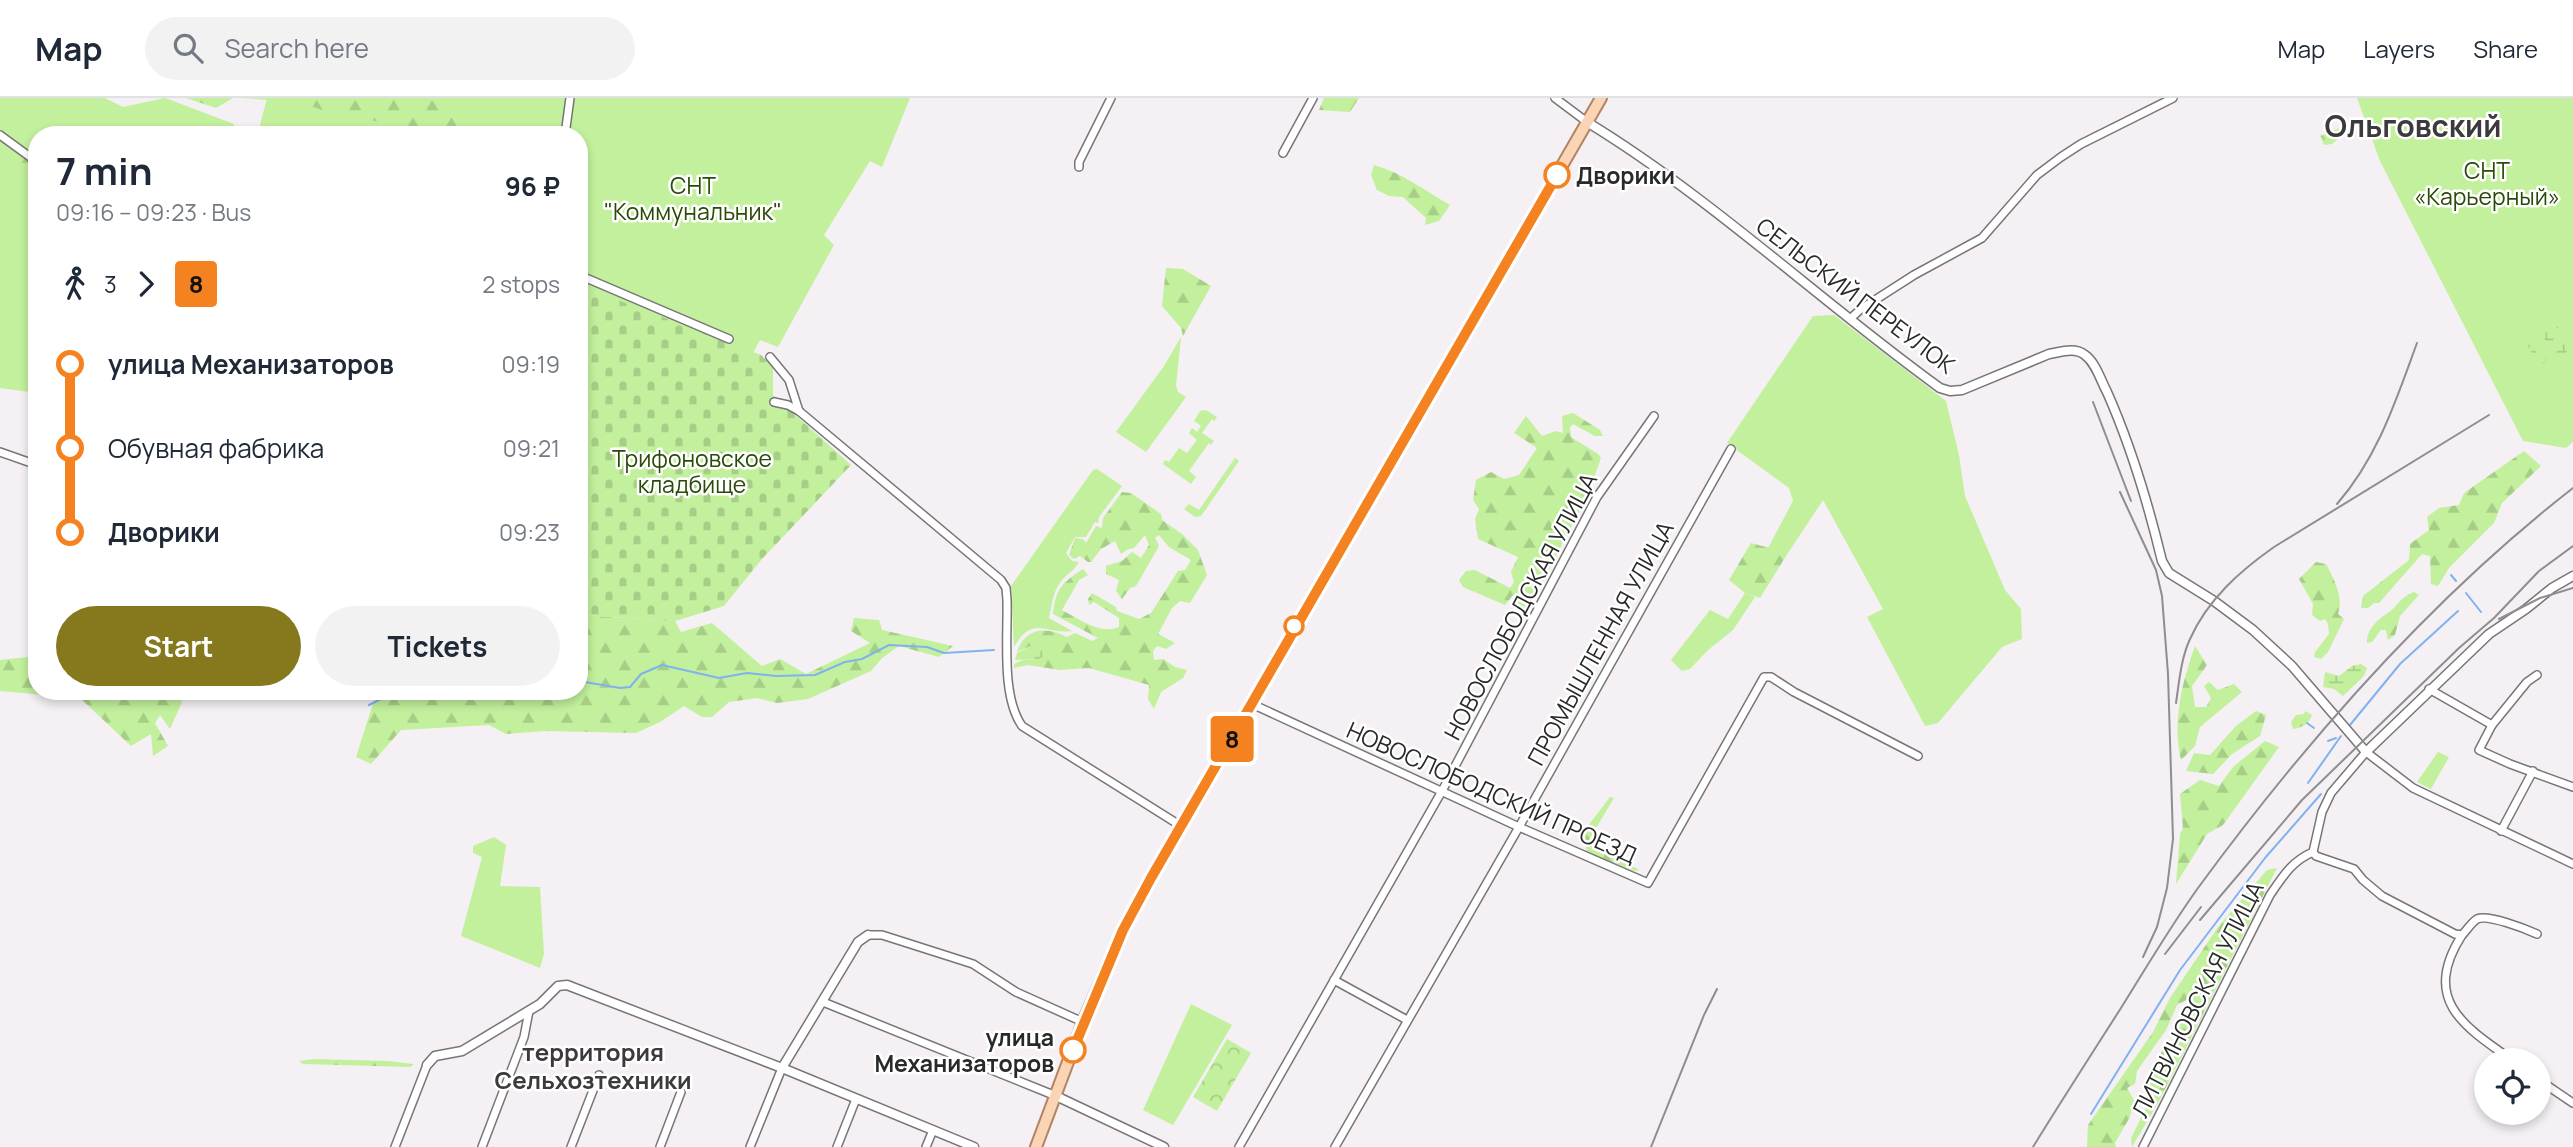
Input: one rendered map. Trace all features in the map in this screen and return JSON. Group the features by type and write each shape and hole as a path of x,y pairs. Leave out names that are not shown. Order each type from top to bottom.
{"main road":[{"path":"1036,1147 1083,1022 1123,930 1601,98"}],"street":[{"path":"566,126 570,98"},
{"path":"1079,167 1079,162 1100,123 1111,108 1113,98"},
{"path":"1283,153 1313,98"},
{"path":"1555,98 1587,122"},
{"path":"1851,318 1914,275 1982,238 2037,175 2061,157 2081,144 2173,98"},
{"name":"СЕЛЬСКИЙ ПЕРЕУЛОК","path":"1587,122 1684,188 1940,388 1962,390 2049,354 2074,350 2085,355 2093,364 2121,425 2162,561 2169,573 2253,629 2306,680 2366,752"},
{"path":"0,135 28,155"},
{"path":"588,279 729,339"},
{"path":"770,357 789,380 799,411"},
{"path":"774,402 799,411 1001,580 1006,588 1007,600 1008,691 1014,716 1021,726 1181,826"},
{"name":"НОВОСЛОБОДСКАЯ УЛИЦА","path":"1239,1147 1442,791 1597,496 1654,416"},
{"name":"ПРОМЫШЛЕННАЯ УЛИЦА","path":"1335,1147 1731,449"},
{"path":"0,452 28,462"},
{"path":"2462,936 2382,896 2354,869 2316,856 2313,852 2322,812 2331,793 2366,752 2429,689 2488,634 2573,576"},
{"path":"2537,675 2527,682 2492,725 2479,750 2573,788"},
{"name":"НОВОСЛОБОДСКИЙ ПРОЕЗД","path":"1252,704 1518,827 1648,883 1765,677 1771,677 1794,692 1918,756"},
{"path":"2429,689 2492,725"},
{"path":"2366,752 2413,789 2573,864"},
{"path":"2501,831 2533,771"},
{"name":"ЛИТВИНОВСКАЯ УЛИЦА","path":"2143,1147 2270,895 2287,870 2300,858 2313,852"},
{"path":"2496,1048 2463,1024 2450,1005 2444,985 2444,973 2454,947 2476,920 2482,918 2537,934"},
{"path":"750,1147 782,1068 858,942 868,935 882,936 973,964 1016,992 1083,1022"},
{"path":"1334,980 1408,1020"},
{"path":"395,1147 427,1065 435,1056 461,1051 529,1011 558,986 567,985 782,1068 974,1147"},
{"path":"823,1002 1056,1096 1164,1147"},
{"path":"482,1147 524,1037 529,1011"},
{"path":"571,1147 599,1075"},
{"path":"2551,1088 2573,1103"},
{"path":"660,1147 681,1093"},
{"path":"837,1147 856,1099"},
{"path":"926,1147 933,1130"}],"green space":[{"path":"0,98 105,98 123,107 165,98 234,124 28,126 28,392 0,388"},
{"path":"186,98 233,98 216,108"},
{"path":"240,98 427,98 465,120 466,126 405,126 333,114 300,102"},
{"name":"СНТ \"Коммунальник\"","path":"267,98 910,98 882,167 870,161 824,235 834,245 778,347 760,340 753,353 588,289 588,126 260,126"},
{"path":"1324,98 1359,98 1350,112 1319,110"},
{"name":"СНТ «Карьерный»","path":"2357,98 2573,98 2573,442 2566,448 2523,441 2380,161"},
{"path":"2339,128 2342,136 2332,144 2324,145 2320,136"},
{"path":"16,146 28,156 28,179 0,163 0,149"},
{"path":"1374,165 1403,177 1450,205 1439,221 1425,225 1426,218 1403,197 1389,196 1377,190 1371,175"},
{"path":"1166,268 1183,269 1211,286 1183,336 1181,328 1162,306"},
{"name":"Трифоновское кладбище","path":"588,288 761,355 773,367 773,395 851,465 762,559 724,606 675,621 588,616"},
{"path":"1834,315 1946,401 1959,455 1965,496 2005,590 2021,609 2022,639 2002,647 1938,723 1925,726 1867,617 1883,609 1823,500 1788,553 1768,548 1793,501 1789,488 1727,443 1813,316"},
{"path":"2540,322 2543,322 2561,350 2554,322 2556,323 2568,348 2564,359 2558,361 2543,351 2546,360 2544,364 2533,355 2523,331 2529,330 2541,346 2547,347"},
{"path":"1181,337 1176,386 1178,392 1186,397 1146,452 1116,432 1164,366"},
{"path":"1206,410 1217,417 1214,421 1212,419 1202,433 1214,441 1211,445 1209,443 1189,471 1196,477 1191,484 1163,464 1165,460 1169,462 1179,448 1187,453 1197,440 1189,433 1192,428 1197,432 1201,426 1194,421 1200,411"},
{"path":"1573,413 1600,430 1603,436 1595,436 1573,424 1570,427 1571,437 1601,458 1588,494 1539,589 1521,611 1516,605 1519,597 1513,595 1505,605 1463,587 1459,580 1466,571 1475,570 1510,588 1514,582 1511,572 1518,557 1478,539 1475,519 1479,509 1473,500 1476,480 1491,472 1504,479 1519,475 1537,448 1514,433 1526,416 1542,436 1556,431 1563,433 1562,416"},
{"path":"2524,451 2541,466 2502,503 2494,523 2449,568 2438,586 2431,584 2430,556 2422,554 2379,603 2361,608 2363,596 2409,560 2410,544 2429,530 2427,517 2439,508 2459,505 2464,493"},
{"path":"1235,458 1239,461 1201,516 1195,517 1184,509 1189,504 1199,510"},
{"path":"1097,469 1122,486 1099,517 1098,523 1095,522 1086,537 1075,537 1066,553 1072,561 1079,562 1057,587 1049,618 1072,631 1034,628 1027,631 1014,647 1011,586 1093,470"},
{"path":"1122,492 1131,493 1161,514 1162,520 1182,534 1198,550 1207,575 1190,603 1180,601 1172,608 1158,634 1175,643 1166,649 1157,646 1153,651 1154,660 1163,659 1175,667 1187,670 1183,678 1161,692 1154,709 1148,699 1149,685 1089,668 1060,670 1028,665 1014,668 1014,664 1023,660 1039,659 1035,644 1017,652 1025,638 1037,631 1051,631 1067,637 1075,633 1092,641 1098,638 1053,614 1061,587 1083,569 1088,575 1079,580 1062,610 1090,625 1104,629 1119,627 1119,618 1094,602 1089,605 1088,599 1092,593 1116,607 1117,611 1139,619 1151,613 1178,571 1185,570 1191,560 1169,547 1159,535 1155,538 1159,546 1136,586 1130,588 1122,599 1116,591 1119,580 1106,574 1106,566 1122,561 1132,552 1141,558 1149,545 1145,535 1134,548 1121,554 1115,541 1101,549 1091,562 1080,556 1074,559 1069,555 1075,538 1083,539 1086,543 1096,526 1102,528 1103,518"},
{"path":"1751,543 1788,553 1760,598 1745,593 1729,580"},
{"path":"2316,562 2326,564 2332,576 2339,595 2338,614 2344,619 2328,652 2321,659 2314,657 2315,652 2329,634 2328,624 2325,619 2320,621 2312,615 2313,604 2299,579"},
{"path":"2414,592 2419,595 2400,616 2395,635 2388,640 2386,630 2381,630 2372,642 2367,643 2368,634 2377,622 2405,596"},
{"path":"1745,593 1755,597 1733,630 1690,669 1682,671 1671,660 1710,610 1728,619"},
{"path":"588,616 675,621 681,632 712,623 762,666 780,659 806,674 870,643 851,631 854,618 879,620 882,630 953,646 939,657 899,646 882,658 871,671 808,699 777,703 757,698 729,702 712,717 702,717 684,706 660,722 636,733 546,731 506,734 489,725 401,730 371,764 356,757 374,700 588,700"},
{"path":"1035,644 1049,645 1053,650 1039,659 1015,660 1017,653"},
{"path":"2195,646 2207,665 2192,686 2195,707 2206,707 2211,698 2204,686 2209,682 2218,690 2234,684 2242,692 2200,727 2195,746 2181,760 2178,717 2186,674"},
{"path":"28,657 28,693 0,691 0,660"},
{"path":"2361,664 2367,668 2364,676 2343,696 2334,689 2323,687 2325,672 2339,676 2352,666"},
{"path":"82,700 181,700 170,729 160,715 155,723 168,746 153,756 151,734 131,746"},
{"path":"2256,711 2266,715 2260,736 2232,754 2213,774 2186,771 2194,753 2210,755 2236,726"},
{"path":"2305,711 2312,715 2309,721 2302,727 2293,729 2291,722 2296,715 2304,714"},
{"path":"2265,741 2279,747 2223,825 2207,834 2176,884 2180,834 2183,828 2180,794 2200,780 2219,786 2233,767"},
{"path":"2438,752 2449,757 2431,789 2417,782"},
{"path":"1610,797 1614,798 1589,840 1639,870 1634,871 1587,852 1586,846 1578,839"},
{"path":"494,837 506,845 500,886 540,887 544,954 540,968 461,936 482,857 473,853 473,846"},
{"path":"2277,868 2159,1101 2132,1147 2131,1138 2149,1102 2148,1083 2167,1040 2173,1045 2190,998 2177,1005 2166,1030 2137,1071 2135,1084 2127,1088 2134,1100 2130,1117 2115,1143 2116,1147 2087,1147 2088,1125 2153,1032 2170,998 2218,927 2267,870"},
{"path":"1191,1004 1232,1025 1173,1125 1143,1110"},
{"path":"1227,1039 1251,1053 1217,1111 1193,1097"},
{"path":"313,1059 413,1064 410,1067 303,1064 299,1061"}],"waterway":[{"path":"2451,575 2456,581"},
{"path":"2466,593 2481,612"},
{"path":"2350,725 2400,664 2458,611"},
{"path":"588,683 630,687 641,674 662,665 719,678 747,673 776,676 815,675 845,662 862,659 889,645 927,647 944,653 994,650"},
{"path":"369,705 379,700"},
{"path":"2307,723 2314,728"},
{"path":"2308,783 2341,736"},
{"path":"2328,741 2336,738"},
{"path":"2091,1114 2180,970 2265,858 2321,794"}],"railway":[{"path":"2337,504 2375,447 2417,343"},
{"path":"2093,402 2131,501"},
{"path":"2176,703 2182,662 2190,639 2206,611 2237,576 2274,547 2489,415"},
{"path":"2033,1147 2188,903 2281,780 2419,625 2520,531 2573,488"},
{"path":"2120,492 2156,570 2162,596 2168,674 2173,839 2167,888 2157,927 2143,957"},
{"path":"2200,920 2302,800 2459,648 2494,618 2539,571 2573,546"},
{"path":"2499,619 2540,598 2573,588"},
{"path":"2165,954 2201,907"},
{"path":"1651,1147 1717,989"}],"bus line":[{"name":"8","path":"1073,1050 1123,930 1151,878 1557,175"}],"place":[{"name":"Дворики","path":"1557,175"},
{"name":"улица Механизаторов","path":"1073,1050"}],"district":[{"name":"Ольговский","path":"2413,125"},
{"name":"территория Сельхозтехники","path":"593,1065"}]}
